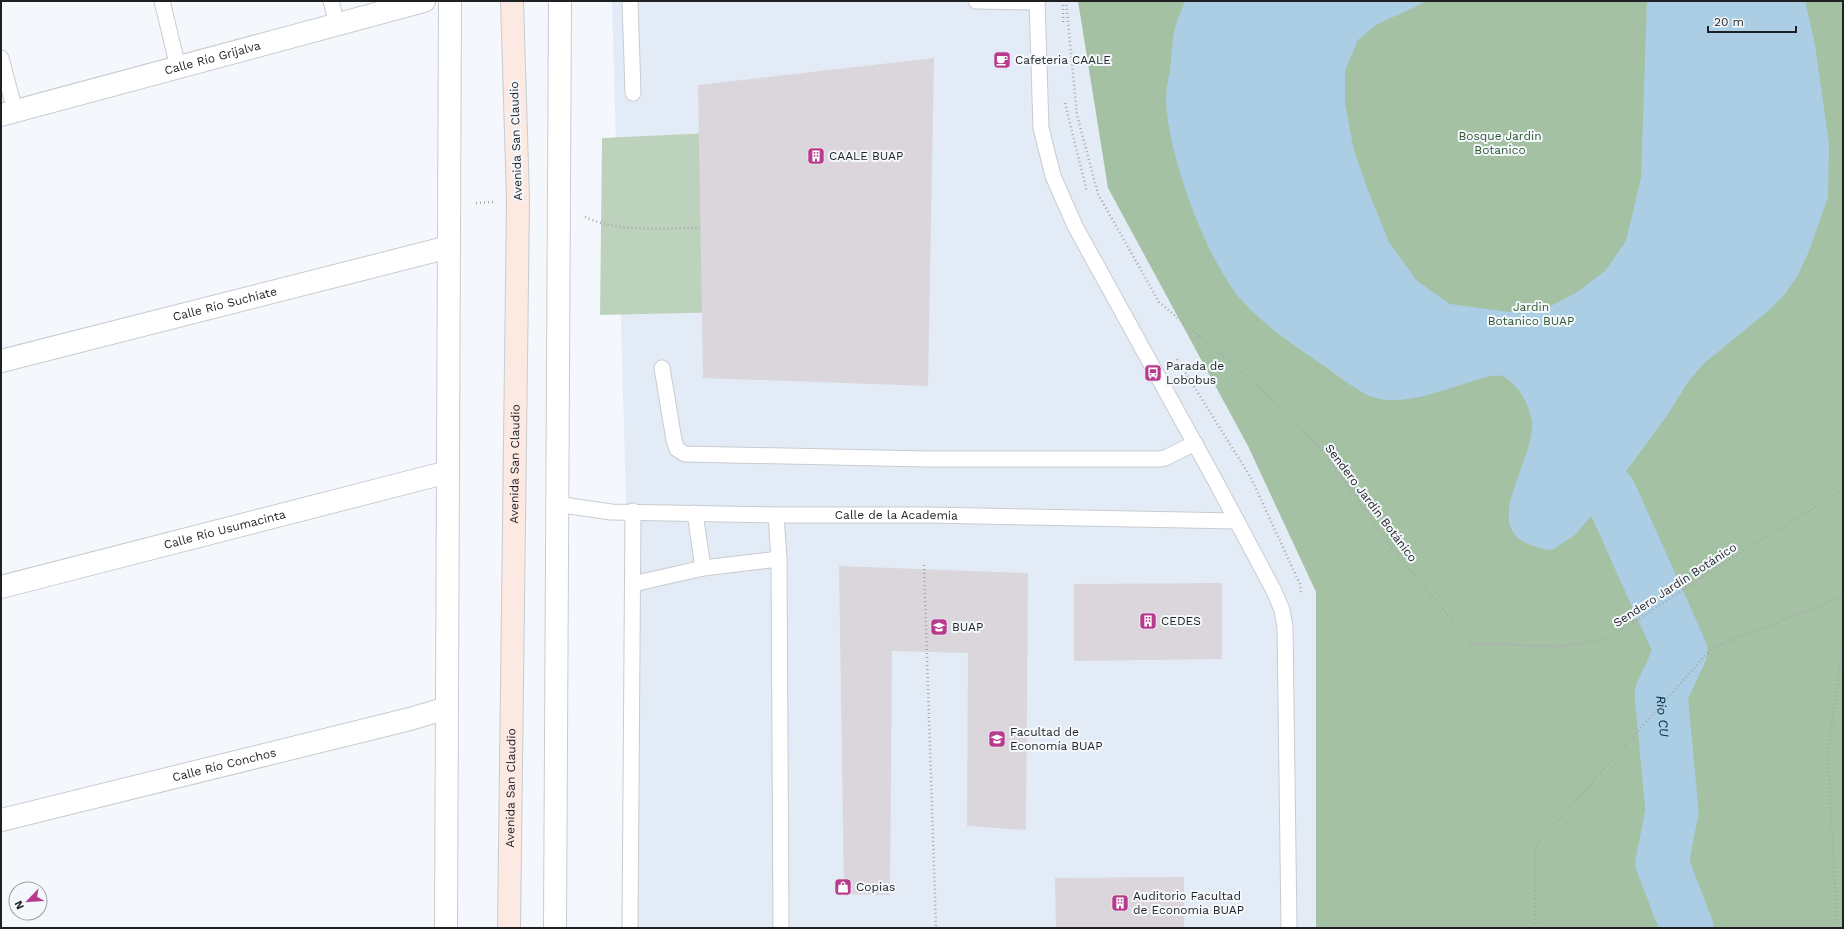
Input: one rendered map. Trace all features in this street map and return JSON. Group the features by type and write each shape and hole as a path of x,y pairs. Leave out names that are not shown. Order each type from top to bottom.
{"street":[{"name":"Calle Río Grijalva","path":"8,113 424,1"},
{"path":"446,928 450,1"},
{"name":"Avenida San Claudio","path":"509,928 518,200 512,1"},
{"path":"555,928 556,504 560,1"},
{"name":"Calle Río Suchiate","path":"1,362 449,247"},
{"name":"Calle Río Usumacinta","path":"1,587 448,472"},
{"name":"Calle Río Conchos","path":"1,820 410,719 447,708"}],"lane":[{"path":"162,1 178,67"},
{"path":"331,1 336,25"},
{"path":"630,1 633,94"},
{"path":"976,1 1036,1 1041,128 1053,176 1075,226 1195,442 1274,591 1282,610 1285,628 1289,928"},
{"path":"1,58 8,113"},
{"path":"662,368 674,440 677,449 685,454 927,459 1159,459 1165,458 1195,442"},
{"name":"Calle de la Academia","path":"556,504 611,512 776,515 927,515 1237,521"},
{"path":"630,928 633,512"},
{"path":"695,513 703,568"},
{"path":"776,515 779,559 781,928"},
{"path":"633,584 703,568 779,559"}],"path":[{"name":"Sendero Jardín Botánico","path":"1066,1 1077,115 1098,194 1159,302 1261,389 1325,453 1386,541 1472,644 1561,646 1609,639 1731,558 1843,490"},
{"path":"924,565 936,928"},
{"path":"1535,928 1536,845 1712,648 1843,596"},
{"path":"1837,928 1828,754 1843,640"}],"shaded area":[{"path":"612,1 1843,1 1843,928 638,928"}],"green space":[{"name":"Jardin Botanico BUAP","path":"1078,1 1843,1 1843,928 1316,928 1316,592 1248,446 1108,188"},
{"path":"733,132 732,312 600,315 602,138"}],"water":[{"path":"1185,1 1427,1 1376,25 1358,40 1345,70 1345,104 1354,151 1389,242 1417,281 1450,304 1509,312 1545,309 1576,293 1605,271 1626,241 1641,178 1647,1 1805,1 1815,45 1829,144 1828,197 1809,251 1798,275 1785,294 1767,312 1703,364 1688,382 1666,417 1610,493 1575,535 1552,550 1527,544 1514,533 1509,519 1510,502 1529,446 1532,423 1525,400 1511,382 1502,376 1495,376 1418,397 1390,400 1376,398 1354,387 1283,337 1253,312 1230,285 1216,262 1203,235 1181,177 1168,122 1166,99 1167,84 1176,24"}],"building":[{"name":"CAALE BUAP","path":"934,58 928,386 703,378 698,85"},
{"name":"Facultad de Economía BUAP","path":"839,566 1028,573 1026,830 967,826 968,653 892,651 890,895 844,894"},
{"name":"CEDES","path":"1222,583 1222,659 1074,661 1074,584"},
{"name":"Auditorio Facultad de Economia BUAP","path":"1184,877 1184,928 1056,928 1055,878"}],"waterway":[{"name":"Rio CU","path":"1610,493 1681,651 1661,694 1672,811 1662,863 1687,928"}],"place":[{"name":"Cafeteria CAALE","path":"1002,60"},
{"name":"CAALE BUAP","path":"816,156"},
{"name":"Parada de Lobobus","path":"1153,373"},
{"name":"CEDES","path":"1148,621"},
{"name":"BUAP","path":"939,627"},
{"name":"Facultad de Economía BUAP","path":"997,739"},
{"name":"Copias","path":"843,887"},
{"name":"Auditorio Facultad de Economia BUAP","path":"1120,903"}],"park label":[{"name":"Bosque Jardin Botanico","path":"1500,143"}]}
